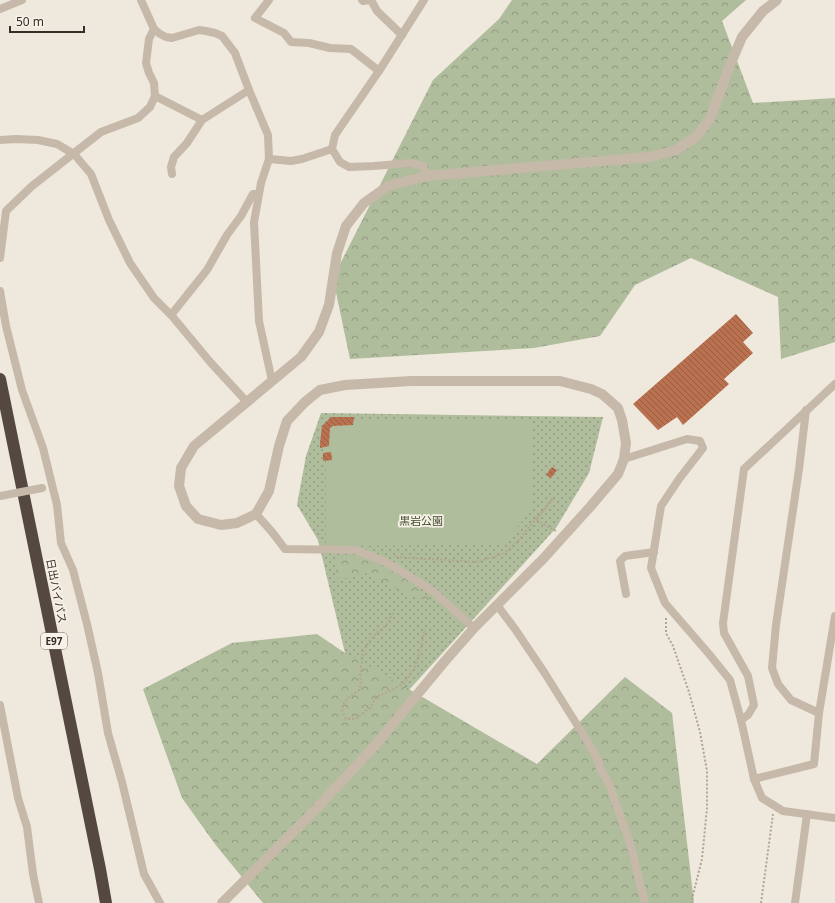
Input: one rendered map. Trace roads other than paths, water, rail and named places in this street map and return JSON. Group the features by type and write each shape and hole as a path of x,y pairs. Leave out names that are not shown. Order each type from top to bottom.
{"highway":[{"name":"日出バイパス","path":"0,379 106,903"}],"street":[{"path":"0,10 11,2 22,0"},
{"path":"141,0 154,30 166,37 172,38 199,30 222,36 235,53 268,135 269,159 261,183 254,222 259,320 272,381"},
{"path":"269,0 255,18 284,33 291,42 309,43 330,48 351,49 379,72"},
{"path":"362,0 371,0 377,11 402,35"},
{"path":"424,0 379,72 335,135 332,149 340,162 349,167 411,163 423,166 426,176"},
{"path":"222,903 317,808 372,749 474,628 543,559 618,474 624,459 626,443 622,420 618,408 602,394 591,389 560,381 411,381 345,385 320,390 304,402 287,421 279,446 269,491 256,514 237,523 221,525 198,519 186,506 179,486 181,468 194,446 301,357 319,332 329,305 337,254 346,226 364,203 388,186 426,176 650,157 676,150 696,136 710,119 742,37 763,11 777,0"},
{"path":"0,258 6,211 32,186 102,132 138,118 150,107 155,96 154,83 146,63 149,39 154,30"},
{"path":"172,174 171,167 174,157 187,143 202,120 249,90"},
{"path":"155,96 202,120"},
{"path":"0,140 38,140 57,144 74,154 91,174 108,220 130,263 154,298 171,315 211,363 247,402"},
{"path":"269,159 291,161 332,149"},
{"path":"171,315 207,270 253,194 259,194"},
{"path":"0,291 6,326 22,390 43,448 57,505 61,543 72,570 98,673 108,733 122,782 144,874 160,903"},
{"path":"741,720 748,715 754,705 748,676 724,633 723,623 744,469 835,384"},
{"path":"806,410 798,477 776,625 772,668 778,684 791,700 819,713"},
{"path":"624,459 687,438 700,441 703,448 679,479 661,506 652,568 665,603 710,654 730,680 741,720 754,779 762,798 783,811 835,818"},
{"path":"0,496 52,485"},
{"path":"256,514 285,549 356,550 379,558 434,592 474,628"},
{"path":"626,594 620,561 626,556 654,552"},
{"path":"497,605 544,672 599,762 599,766 609,784 630,843 645,903"},
{"path":"754,779 814,764 819,713 835,617"},
{"path":"0,704 18,798 27,827 32,874 39,903"},
{"path":"795,903 807,814"}],"park label":[{"name":"黒岩公園","path":"421,520"}]}
